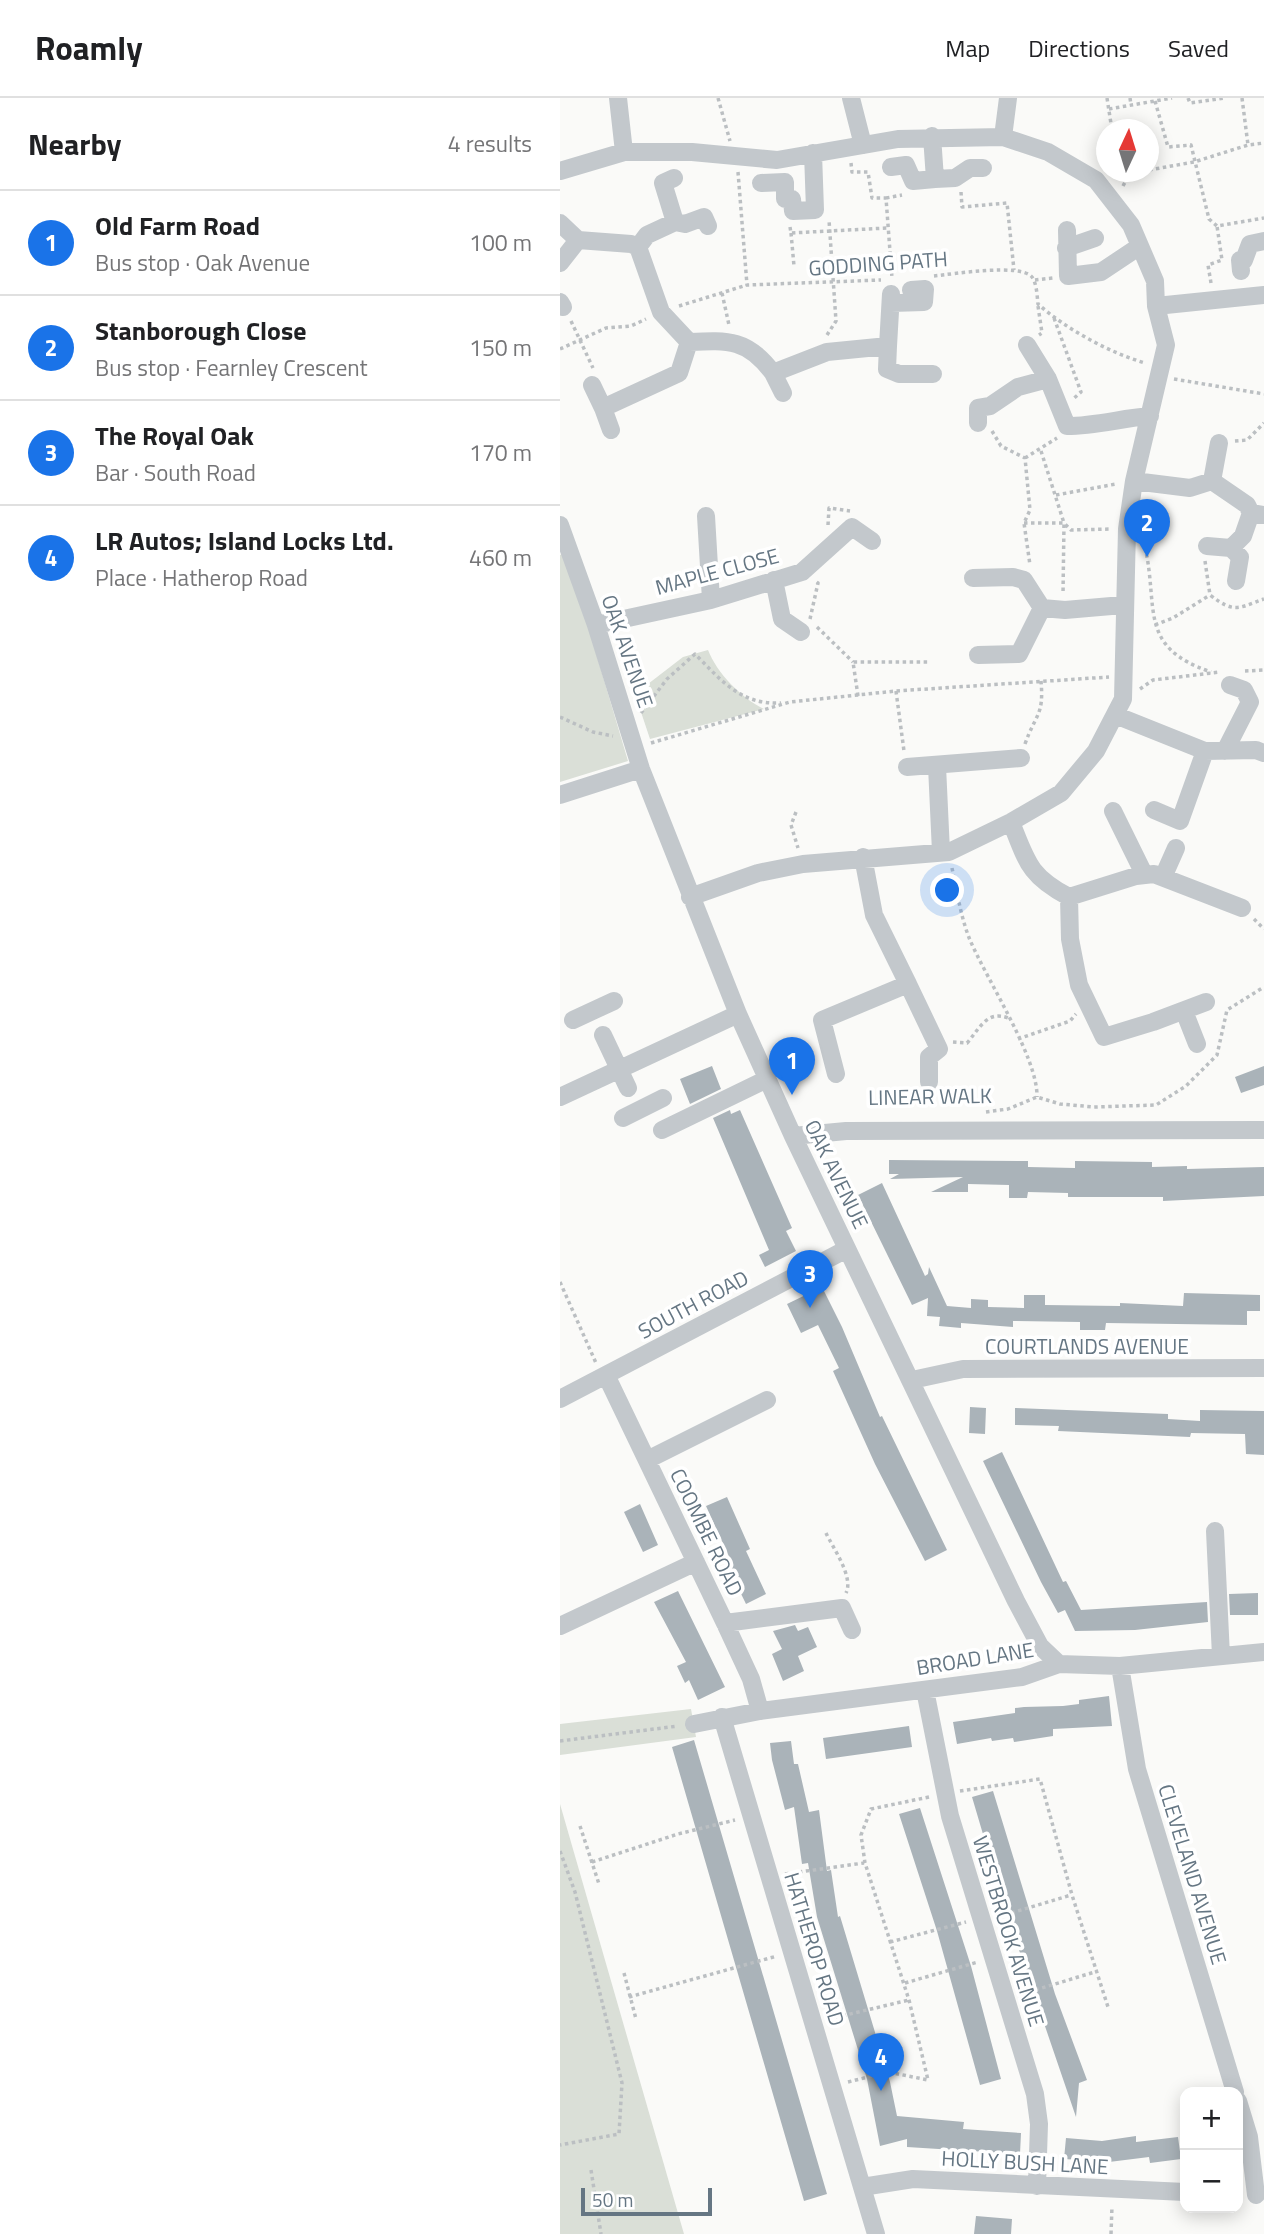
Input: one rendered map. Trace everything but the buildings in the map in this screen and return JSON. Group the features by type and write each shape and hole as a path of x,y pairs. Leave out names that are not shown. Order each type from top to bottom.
{"street":[{"path":"618,98 624,152"},
{"path":"851,98 856,146"},
{"path":"1003,137 1008,98"},
{"path":"560,171 624,152 777,160 932,136 1003,137 1048,152 1096,180 1115,201 1131,225 1155,281 1156,306 1166,345 1134,481 1135,533 1123,605 1125,676 1119,707 1096,751 1060,793 1011,822 945,852 863,856 803,864 758,873 690,897"},
{"path":"932,136 935,179"},
{"path":"761,183 785,182 785,199 792,198 793,211 822,210 813,153"},
{"path":"891,167 906,165 912,181 955,178 970,168 983,168"},
{"path":"674,178 663,183 675,222"},
{"path":"638,247 647,235 675,222 685,224 704,217 708,226"},
{"path":"560,223 578,240 631,244 638,247 661,312 689,342 731,342 749,347 759,354 783,393"},
{"path":"1095,237 1066,240 1068,276 1101,272 1140,246"},
{"path":"560,263 578,240"},
{"path":"1241,271 1240,260 1244,260 1257,242"},
{"path":"898,288 888,346 887,369 899,374 933,374"},
{"path":"1156,306 1264,295"},
{"path":"603,408 679,373 689,342"},
{"path":"1027,345 1048,379 1068,426 1096,426 1122,418 1150,416"},
{"path":"773,373 827,352 888,346"},
{"path":"978,415 1018,387 1048,379"},
{"path":"592,385 611,429"},
{"path":"1212,481 1219,443"},
{"path":"1134,481 1190,488 1212,481"},
{"path":"1212,481 1257,514 1243,536 1231,548"},
{"path":"706,516 711,600"},
{"name":"MAPLE CLOSE","path":"596,625 711,600 802,572 853,520 872,541"},
{"name":"OAK AVENUE","path":"560,524 630,727 641,769 738,1014 793,1136 1036,1640 1059,1664"},
{"path":"1207,546 1231,548 1240,557 1236,581"},
{"path":"972,578 1013,577 1024,580 1042,608"},
{"path":"774,580 782,619 801,632"},
{"path":"1042,608 1065,610 1123,605"},
{"path":"978,655 1019,654 1042,608"},
{"path":"1225,751 1250,702 1244,690 1230,676"},
{"path":"1119,707 1205,751 1264,753"},
{"path":"1154,810 1180,821 1205,751"},
{"path":"907,767 1021,758"},
{"path":"937,766 945,852"},
{"path":"560,795 641,769"},
{"path":"1113,811 1144,874"},
{"path":"1011,822 1029,866 1044,884 1069,897 1144,874 1164,875 1242,908"},
{"path":"1164,875 1176,848"},
{"path":"863,856 874,915 939,1049 929,1057 929,1082"},
{"path":"1069,897 1070,939 1079,985 1104,1037 1153,1023 1206,1002"},
{"path":"836,1074 822,1020 908,984"},
{"path":"597,1022 614,1001"},
{"path":"1184,1011 1197,1044"},
{"path":"560,1097 738,1014"},
{"path":"573,1020 597,1022"},
{"path":"597,1022 628,1087"},
{"path":"662,1130 767,1079"},
{"path":"633,1111 663,1098"},
{"path":"793,1136 846,1131 1206,1125 1264,1130"},
{"name":"SOUTH ROAD","path":"560,1399 847,1249"},
{"name":"COURTLANDS AVENUE","path":"912,1380 943,1372 974,1369 1264,1368"},
{"name":"COOMBE ROAD","path":"605,1376 751,1679 760,1711"},
{"path":"647,1460 767,1399"},
{"path":"1215,1531 1222,1656"},
{"path":"560,1626 696,1562"},
{"path":"725,1623 842,1608 852,1630"},
{"name":"BROAD LANE","path":"694,1724 760,1711 1032,1675 1059,1664 1120,1666 1264,1652"},
{"name":"CLEVELAND AVENUE","path":"1120,1666 1137,1769 1233,2087"},
{"name":"WESTBROOK AVENUE","path":"925,1690 944,1794 1038,2104 1037,2186"},
{"name":"HATHEROP ROAD","path":"722,1717 876,2234"},
{"path":"1243,2117 1260,2195"},
{"name":"HOLLY BUSH LANE","path":"862,2187 913,2179 1180,2192"}],"path":[{"name":"GODDING PATH","path":"718,98 735,156 741,189 747,285 831,282 898,288"},
{"path":"1107,98 1110,119"},
{"path":"1130,98 1132,105"},
{"path":"1109,109 1172,98"},
{"path":"1188,98 1190,103 1225,98"},
{"path":"1242,98 1248,145"},
{"path":"1155,101 1168,147 1191,145 1209,219 1217,226 1222,260 1208,265 1213,299"},
{"path":"1159,168 1194,163 1248,145 1264,143"},
{"path":"856,146 852,172 868,172 872,198 886,198 887,228 898,288"},
{"path":"955,178 961,188 962,207 1007,203 1014,270 1029,274 1035,280 1042,333 1027,345"},
{"path":"1115,201 1125,182"},
{"path":"822,210 829,232 836,321 827,335 827,352"},
{"path":"1217,226 1264,218"},
{"path":"829,232 887,228"},
{"path":"791,233 794,266"},
{"name":"GODDING PATH","path":"929,276 1014,270"},
{"path":"722,293 731,342"},
{"path":"1038,304 1054,318 1129,359 1159,372 1264,394"},
{"path":"561,305 581,340 596,376 592,385"},
{"path":"1054,318 1081,392 1059,410"},
{"path":"978,415 1001,446 1024,458 1041,451 1064,523 1061,578 1065,610"},
{"path":"1219,443 1247,440 1264,423"},
{"path":"1024,458 1030,510 1024,523 1031,562 1024,580"},
{"path":"1056,495 1134,481"},
{"path":"1024,523 1064,523 1072,530 1135,533 1155,625 1172,655 1183,663 1210,673 1230,676 1264,670"},
{"path":"1155,625 1210,595"},
{"path":"630,727 667,679 695,654 733,692 764,704 896,691 1125,676"},
{"path":"858,696 853,662 930,663"},
{"path":"1119,707 1153,680 1210,673"},
{"path":"1021,758 1031,726 1043,709 1041,681"},
{"path":"896,691 907,767"},
{"path":"649,744 790,702"},
{"path":"560,717 593,732 612,736"},
{"path":"796,812 791,825 803,864"},
{"path":"945,852 970,939 1018,1039 1037,1085 1037,1097 1060,1104 1094,1107 1156,1105 1186,1086 1217,1055 1227,1010 1264,987"},
{"path":"1018,1039 1070,1021 1086,1000"},
{"path":"939,1049 953,1041 967,1043 988,1017 998,1014 1008,1018"},
{"name":"LINEAR WALK","path":"978,1113 1008,1109 1037,1097"},
{"path":"560,1282 605,1376"},
{"path":"826,1533 849,1588"},
{"path":"560,1741 694,1724"},
{"path":"832,2085 888,2072 928,2080 909,2000 865,1863 861,1835 871,1809 1040,1779 1072,1895 1108,2007"},
{"path":"592,1862 751,1816"},
{"path":"579,1826 599,1884"},
{"path":"560,1852 575,1892 622,2083 619,2134 560,2145"},
{"path":"769,1877 865,1863"},
{"path":"629,1997 793,1952"},
{"path":"904,1984 993,1958"},
{"path":"1006,1999 1098,1971"},
{"path":"624,1973 636,2019"},
{"path":"813,2023 909,2000"},
{"path":"591,2170 601,2234"},
{"path":"1111,2234 1113,2190"}],"shaded area":[{"path":"566,552 628,761 560,782 560,555"},
{"path":"708,650 731,684 764,709 650,739 635,694 683,657"},
{"path":"691,1709 696,1737 560,1755 560,1724"},
{"path":"560,1804 684,2234 560,2234"}],"place":[{"name":"Stanborough Close","path":"1147,557"},
{"name":"Old Farm Road","path":"792,1095"},
{"name":"The Royal Oak","path":"810,1308"},
{"name":"LR Autos; Island Locks Ltd.","path":"881,2091"}]}
